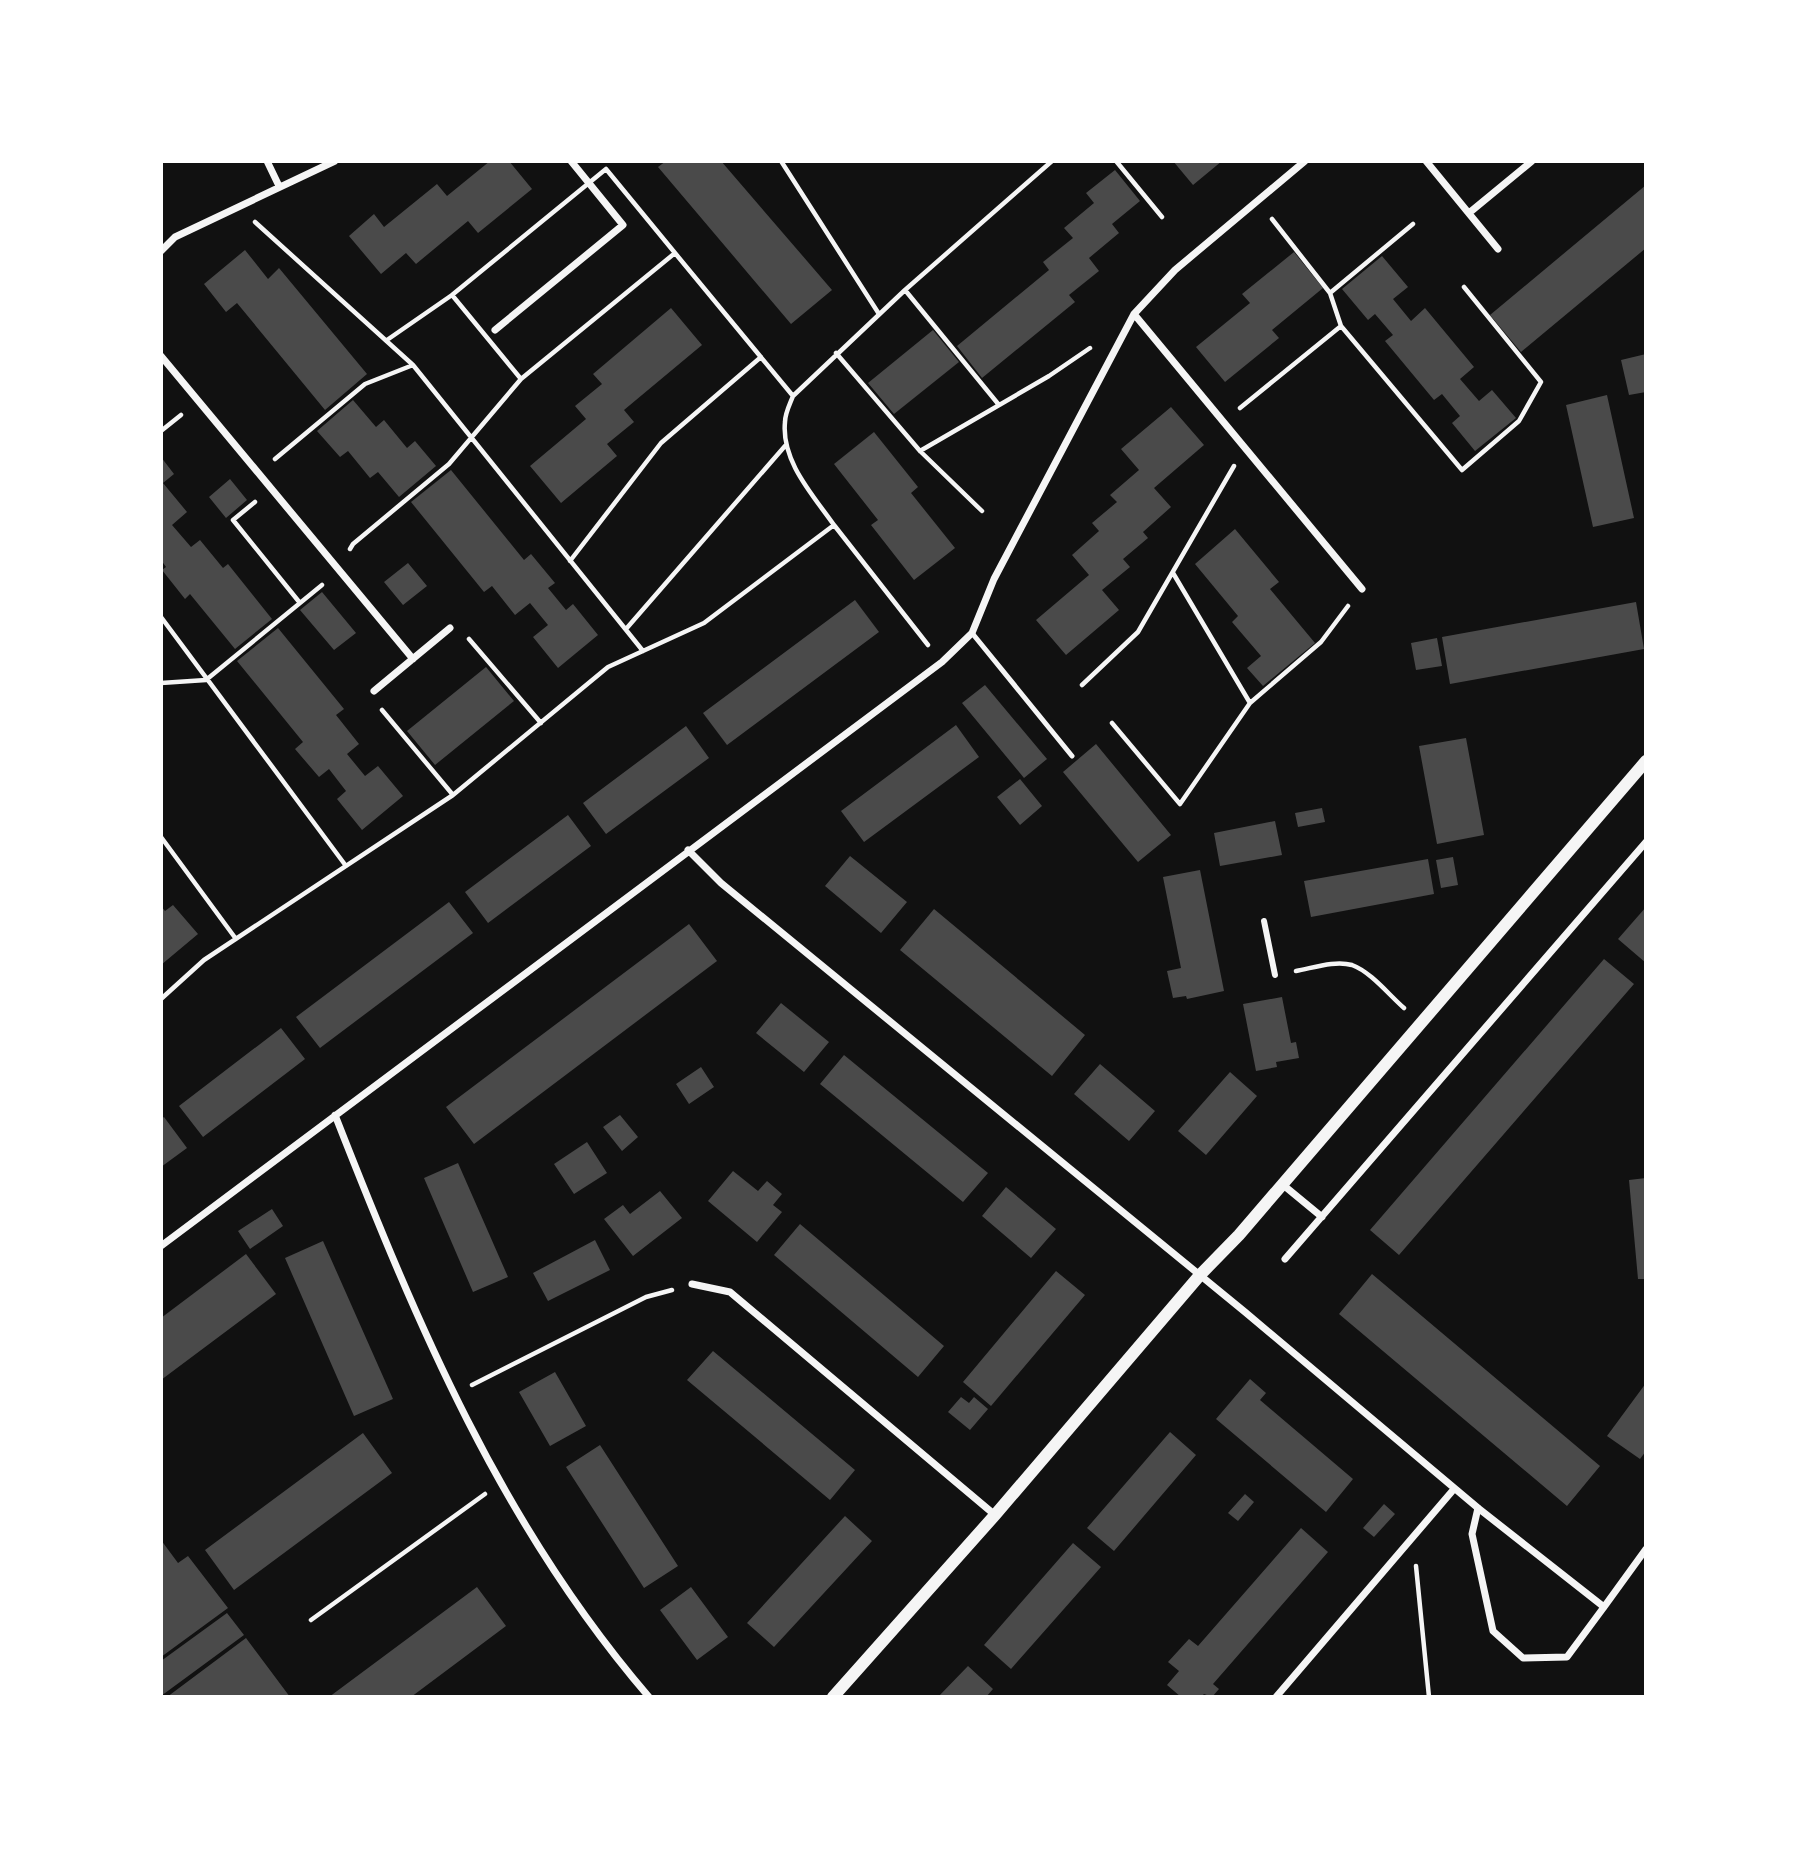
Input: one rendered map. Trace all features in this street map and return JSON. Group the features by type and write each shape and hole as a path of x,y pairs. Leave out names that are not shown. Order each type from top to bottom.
{"street":[{"path":"267,161 279,186"},
{"path":"161,251 175,237 335,161"},
{"path":"495,330 623,225 571,161"},
{"path":"161,1245 942,662 972,633 994,579 1134,314 1175,270 1305,161"},
{"path":"1426,161 1498,249"},
{"path":"1469,213 1532,161"},
{"path":"1134,314 1362,589"},
{"path":"161,356 413,659"},
{"path":"374,691 450,628"},
{"path":"833,1697 995,1515 1200,1275 1239,1235 1646,761"},
{"path":"1285,1259 1646,842"},
{"path":"688,849 720,883 1200,1275 1454,1489 1604,1607"},
{"path":"1264,921 1275,975"},
{"path":"335,1115 389,1252 453,1395 499,1483 550,1567 649,1697"},
{"path":"1281,1184 1322,1217"},
{"path":"692,1284 730,1292 995,1515"},
{"path":"1276,1697 1454,1489"},
{"path":"1478,1508 1472,1534 1493,1631 1523,1658 1567,1657 1646,1549"}],"lane":[{"path":"972,633 1072,756"}],"path":[{"path":"780,161 879,314"},
{"path":"942,662 804,483 785,446 785,420 793,396 836,353 1052,161"},
{"path":"1116,161 1162,217"},
{"path":"239,207 413,365 643,651"},
{"path":"1272,219 1331,293 1340,326 1462,470 1519,421 1541,382 1464,287"},
{"path":"1331,293 1413,224"},
{"path":"675,253 793,396"},
{"path":"905,290 999,405"},
{"path":"387,340 452,295"},
{"path":"1224,422 1340,326"},
{"path":"920,451 1097,344 1113,352"},
{"path":"836,353 920,451 982,511"},
{"path":"570,561 661,443 761,357"},
{"path":"258,474 365,384 413,365"},
{"path":"625,629 785,446"},
{"path":"1082,685 1139,632 1244,447"},
{"path":"271,489 233,520 300,603"},
{"path":"161,999 204,960 453,795 608,667 704,623 834,525"},
{"path":"1173,573 1250,703"},
{"path":"1112,723 1180,804 1250,703 1321,642 1362,589"},
{"path":"161,617 346,866"},
{"path":"450,628 470,640 541,723"},
{"path":"374,691 383,711 453,795"},
{"path":"161,837 236,939"},
{"path":"1275,975 1338,964 1351,965 1362,971 1420,1023"},
{"path":"453,1395 646,1297 692,1284"},
{"path":"311,1620 499,1483"},
{"path":"1403,1550 1416,1561 1429,1697"}],"building":[{"path":"490,161 509,161 532,189 478,233 468,221 416,264 406,253 381,274 349,236 374,214 384,227 437,184 447,196"},
{"path":"666,161 721,161 832,290 791,324 658,167"},
{"path":"1173,161 1222,161 1193,185"},
{"path":"1115,170 1140,201 1112,224 1119,233 1089,258 1099,271 1069,295 1075,302 982,378 957,346 1049,270 1043,262 1073,238 1064,228 1094,203 1086,193"},
{"path":"1646,185 1646,248 1521,352 1490,315"},
{"path":"245,250 268,279 279,268 367,374 325,410 237,303 226,312 204,284"},
{"path":"1294,252 1323,288 1272,330 1279,338 1225,382 1196,347 1250,303 1242,294"},
{"path":"1382,256 1408,287 1393,299 1411,321 1425,308 1474,367 1460,379 1479,401 1492,390 1516,418 1475,451 1452,423 1460,416 1442,394 1434,400 1385,341 1393,335 1375,314 1368,320 1342,289"},
{"path":"671,308 702,345 624,410 634,422 607,444 617,456 561,503 530,466 586,419 575,406 602,384 593,374"},
{"path":"933,330 959,362 894,414 868,383"},
{"path":"1646,354 1646,392 1629,395 1621,360"},
{"path":"1607,395 1634,518 1593,527 1566,405"},
{"path":"353,400 376,427 384,420 407,448 415,441 436,466 399,497 378,472 370,478 348,451 340,457 317,431"},
{"path":"1171,407 1204,445 1154,488 1171,507 1143,532 1148,538 1123,559 1130,567 1102,590 1119,610 1066,655 1036,620 1089,575 1072,555 1099,531 1092,523 1117,502 1110,495 1139,470 1121,449"},
{"path":"874,432 918,487 911,493 955,548 914,580 871,525 878,520 834,464"},
{"path":"161,457 174,474 163,483 187,512 172,525 191,547 200,540 223,568 228,564 272,619 235,649 190,594 185,599 162,570 166,567 161,560"},
{"path":"451,470 524,560 531,554 555,583 548,588 566,610 573,604 598,635 558,668 533,637 548,625 530,603 515,615 492,586 484,592 411,502"},
{"path":"230,479 247,500 226,518 209,497"},
{"path":"1235,529 1279,582 1270,589 1315,643 1263,686 1247,668 1261,656 1232,622 1238,616 1195,564"},
{"path":"408,563 427,586 403,605 384,582"},
{"path":"322,592 356,633 334,650 300,610"},
{"path":"855,600 879,632 727,745 703,713"},
{"path":"1636,602 1644,649 1450,684 1442,637"},
{"path":"278,628 344,709 336,715 359,744 347,754 365,776 378,766 403,796 362,830 337,799 346,791 329,769 319,777 295,749 303,742 237,661"},
{"path":"1437,638 1442,666 1416,670 1411,643"},
{"path":"486,667 514,701 435,765 407,731"},
{"path":"985,685 1047,759 1024,778 962,703"},
{"path":"956,725 979,757 864,842 841,811"},
{"path":"686,726 709,758 606,834 583,803"},
{"path":"1466,738 1484,835 1437,844 1419,746"},
{"path":"1096,744 1171,835 1138,862 1063,772"},
{"path":"1020,779 1042,806 1020,825 997,797"},
{"path":"1322,808 1325,822 1298,827 1295,813"},
{"path":"568,815 591,846 488,923 465,892"},
{"path":"1275,821 1282,855 1220,866 1214,833"},
{"path":"850,856 907,902 881,933 825,886"},
{"path":"1453,857 1458,885 1441,888 1436,860"},
{"path":"1428,859 1434,894 1311,917 1304,881"},
{"path":"1200,870 1224,991 1187,999 1186,996 1173,998 1167,971 1181,968 1163,877"},
{"path":"449,902 473,933 320,1048 296,1017"},
{"path":"173,905 198,934 161,965 161,906 165,911"},
{"path":"1646,907 1646,963 1618,939"},
{"path":"934,909 1085,1035 1052,1076 900,950"},
{"path":"689,924 717,961 474,1144 446,1107"},
{"path":"1604,959 1634,984 1399,1255 1370,1230"},
{"path":"1282,997 1291,1043 1296,1042 1299,1058 1276,1062 1277,1067 1256,1071 1243,1004"},
{"path":"781,1003 829,1042 804,1072 756,1033"},
{"path":"281,1028 305,1059 203,1137 179,1106"},
{"path":"844,1055 988,1173 963,1202 820,1084"},
{"path":"1100,1064 1155,1111 1129,1141 1074,1094"},
{"path":"701,1067 714,1087 689,1104 676,1084"},
{"path":"1230,1072 1257,1096 1206,1155 1178,1131"},
{"path":"620,1115 638,1137 622,1151 603,1127"},
{"path":"164,1117 187,1148 161,1167 161,1119"},
{"path":"587,1142 607,1173 574,1194 554,1164"},
{"path":"458,1163 508,1277 473,1292 424,1178"},
{"path":"733,1171 758,1191 767,1181 782,1194 773,1205 782,1212 757,1242 708,1201"},
{"path":"1646,1178 1646,1279 1638,1279 1629,1180"},
{"path":"1006,1187 1056,1229 1031,1258 982,1216"},
{"path":"660,1191 682,1218 633,1256 604,1219 623,1205 630,1214"},
{"path":"272,1209 283,1226 250,1249 238,1231"},
{"path":"800,1224 944,1346 918,1377 774,1255"},
{"path":"595,1240 610,1270 548,1301 533,1273"},
{"path":"323,1241 393,1399 354,1416 285,1258"},
{"path":"246,1254 276,1294 161,1380 161,1318"},
{"path":"1056,1271 1085,1295 991,1406 963,1382"},
{"path":"1372,1274 1600,1466 1567,1506 1339,1314"},
{"path":"713,1351 855,1470 830,1500 687,1380"},
{"path":"555,1372 586,1426 550,1446 519,1392"},
{"path":"1250,1379 1266,1393 1260,1400 1353,1479 1326,1512 1216,1419"},
{"path":"1646,1383 1646,1451 1640,1459 1607,1436"},
{"path":"961,1397 969,1403 974,1397 988,1409 970,1430 948,1412"},
{"path":"1170,1432 1196,1455 1114,1551 1087,1528"},
{"path":"363,1433 392,1473 234,1590 205,1550"},
{"path":"600,1445 678,1566 644,1588 566,1467"},
{"path":"1245,1494 1254,1502 1238,1521 1228,1513"},
{"path":"1384,1504 1395,1514 1374,1537 1363,1528"},
{"path":"845,1516 872,1541 774,1647 747,1623"},
{"path":"1301,1528 1328,1552 1213,1684 1219,1689 1212,1697 1204,1694 1201,1697 1181,1697 1167,1685 1179,1671 1168,1662 1189,1639 1198,1646"},
{"path":"161,1540 178,1563 188,1556 228,1608 161,1657"},
{"path":"1073,1543 1101,1567 1011,1669 984,1645"},
{"path":"477,1587 506,1626 411,1697 329,1697"},
{"path":"691,1587 728,1637 697,1660 660,1610"},
{"path":"227,1613 244,1635 161,1696 161,1661"},
{"path":"246,1638 290,1697 167,1697"},
{"path":"968,1666 993,1689 986,1697 938,1697"}]}
